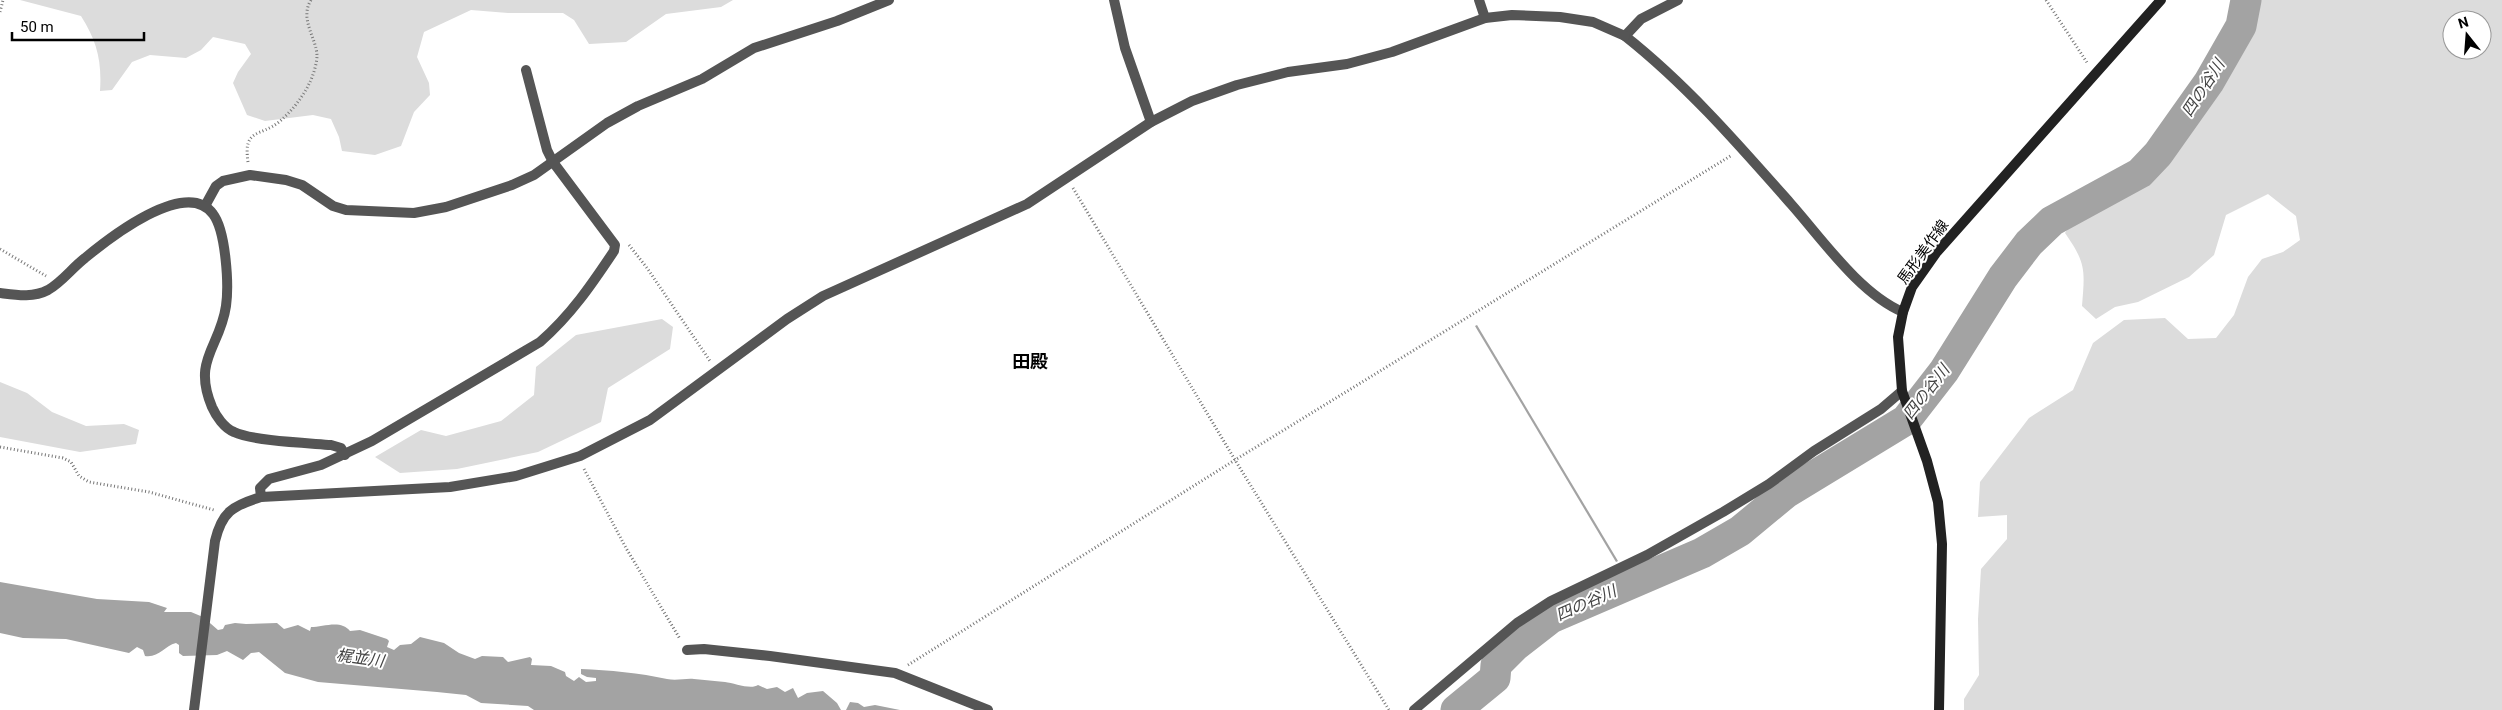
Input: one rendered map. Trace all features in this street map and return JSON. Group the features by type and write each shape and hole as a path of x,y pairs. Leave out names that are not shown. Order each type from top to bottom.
{"main road":[{"name":"馬形美作線","path":"1939,710 1942,544 1938,502 1903,394 1898,337 1903,312 1912,287 1936,253 2161,0"}],"street":[{"path":"205,206 216,186 223,180 250,174 286,180 302,185 333,206 346,210 414,213 446,207 512,186 553,162 572,146 615,119 638,106 702,79 754,48 837,21 889,0"},
{"path":"1114,0 1126,48 1151,122"},
{"path":"1479,0 1485,18"},
{"path":"1625,36 1641,19 1678,0"},
{"path":"194,710 215,541 220,523 226,514 244,502 261,497 450,487 516,476 580,456 650,420 787,319 824,296 1027,204 1151,122 1192,101 1237,85 1288,72 1347,64 1392,52 1485,18 1512,15 1560,17 1593,22 1625,36 1659,63 1741,147 1856,277 1887,305 1903,312"},
{"path":"261,497 260,488 270,479 345,456 372,442 540,342 562,323 590,288 614,250 616,245 553,162 547,150 526,70"},
{"path":"0,293 35,295 48,290 84,258 141,218 179,203 193,202 205,206 214,214 220,232 226,284 226,306 209,350 204,371 205,384 215,413 225,426 234,432 262,438 331,445 341,448 345,456"},
{"path":"1414,710 1517,623 1551,601 1647,555 1731,507 1903,394"},
{"path":"687,650 770,656 895,673 988,710"}],"path":[{"path":"0,12 3,0"},
{"path":"250,174 248,142 253,134 278,123 296,106 310,82 317,55 310,35 307,7 311,0"},
{"path":"2046,0 2095,73"},
{"path":"895,673 1236,460 1725,161 1741,147"},
{"path":"1067,178 1389,710"},
{"path":"624,239 647,268 718,370"},
{"path":"0,250 50,278 61,280"},
{"path":"0,447 63,458 71,462 79,476 88,482 148,492 226,514"},
{"path":"580,456 584,471 626,548 687,650"}],"shaded area":[{"path":"20,0 733,0 721,7 666,14 626,42 589,44 574,20 563,13 508,13 471,10 424,32 417,57 429,83 430,95 414,112 401,146 375,155 342,151 339,137 331,119 313,115 265,121 247,115 233,83 238,72 251,54 245,44 213,37 201,50 186,58 150,55 132,62 112,90 100,91 100,70 95,43 81,16"},
{"path":"2258,0 2502,0 2502,710 1964,710 1964,699 1979,675 1978,619 1981,569 2007,539 2007,515 1978,517 1980,482 2029,418 2073,390 2093,343 2124,320 2165,318 2188,339 2216,338 2234,315 2248,277 2262,259 2283,252 2300,240 2296,216 2268,194 2226,215 2214,255 2189,277 2138,302 2115,307 2096,319 2082,306 2084,284 2082,267 2077,252 2065,233 2076,215 2124,191 2156,165 2242,44"},
{"path":"662,319 673,327 670,349 608,388 601,422 538,452 457,469 400,473 375,457 421,430 446,436 501,421 534,395 536,367 576,335"},
{"path":"0,382 27,393 52,412 86,426 124,424 139,430 136,444 80,452 0,437"}],"water":[{"path":"1477,325 1618,561 1616,562 1475,326"},
{"name":"梶並川","path":"0,582 97,599 149,602 167,608 164,612 191,612 203,617 218,630 223,629 225,625 235,623 277,623 284,629 298,625 310,631 311,627 337,624 346,627 350,631 360,630 387,639 389,641 387,647 394,650 400,645 411,644 420,637 444,643 459,653 475,659 482,656 503,657 508,662 530,657 532,659 531,665 551,666 565,672 566,676 574,681 579,677 586,682 596,681 596,678 581,674 581,669 624,672 671,680 691,679 725,682 747,687 758,685 767,689 777,687 785,692 793,688 798,698 807,693 823,691 837,703 841,710 534,710 528,706 481,703 466,695 318,682 285,673 259,652 251,653 243,660 227,651 217,655 183,656 179,653 179,645 176,643 158,654 145,656 143,650 137,647 129,653 66,639 23,638 0,633"},
{"path":"850,702 858,703 864,707 875,705 900,710 846,710"}],"waterway":[{"name":"四の谷川","path":"1456,710 1495,678 1496,665 1515,646 1551,618 1702,553 1740,531 1786,493 1906,420 1944,371 2003,277 2029,243 2052,221 2140,173 2158,154 2209,82 2241,26 2246,0"}],"district":[{"name":"田殿","path":"1030,361"}]}
